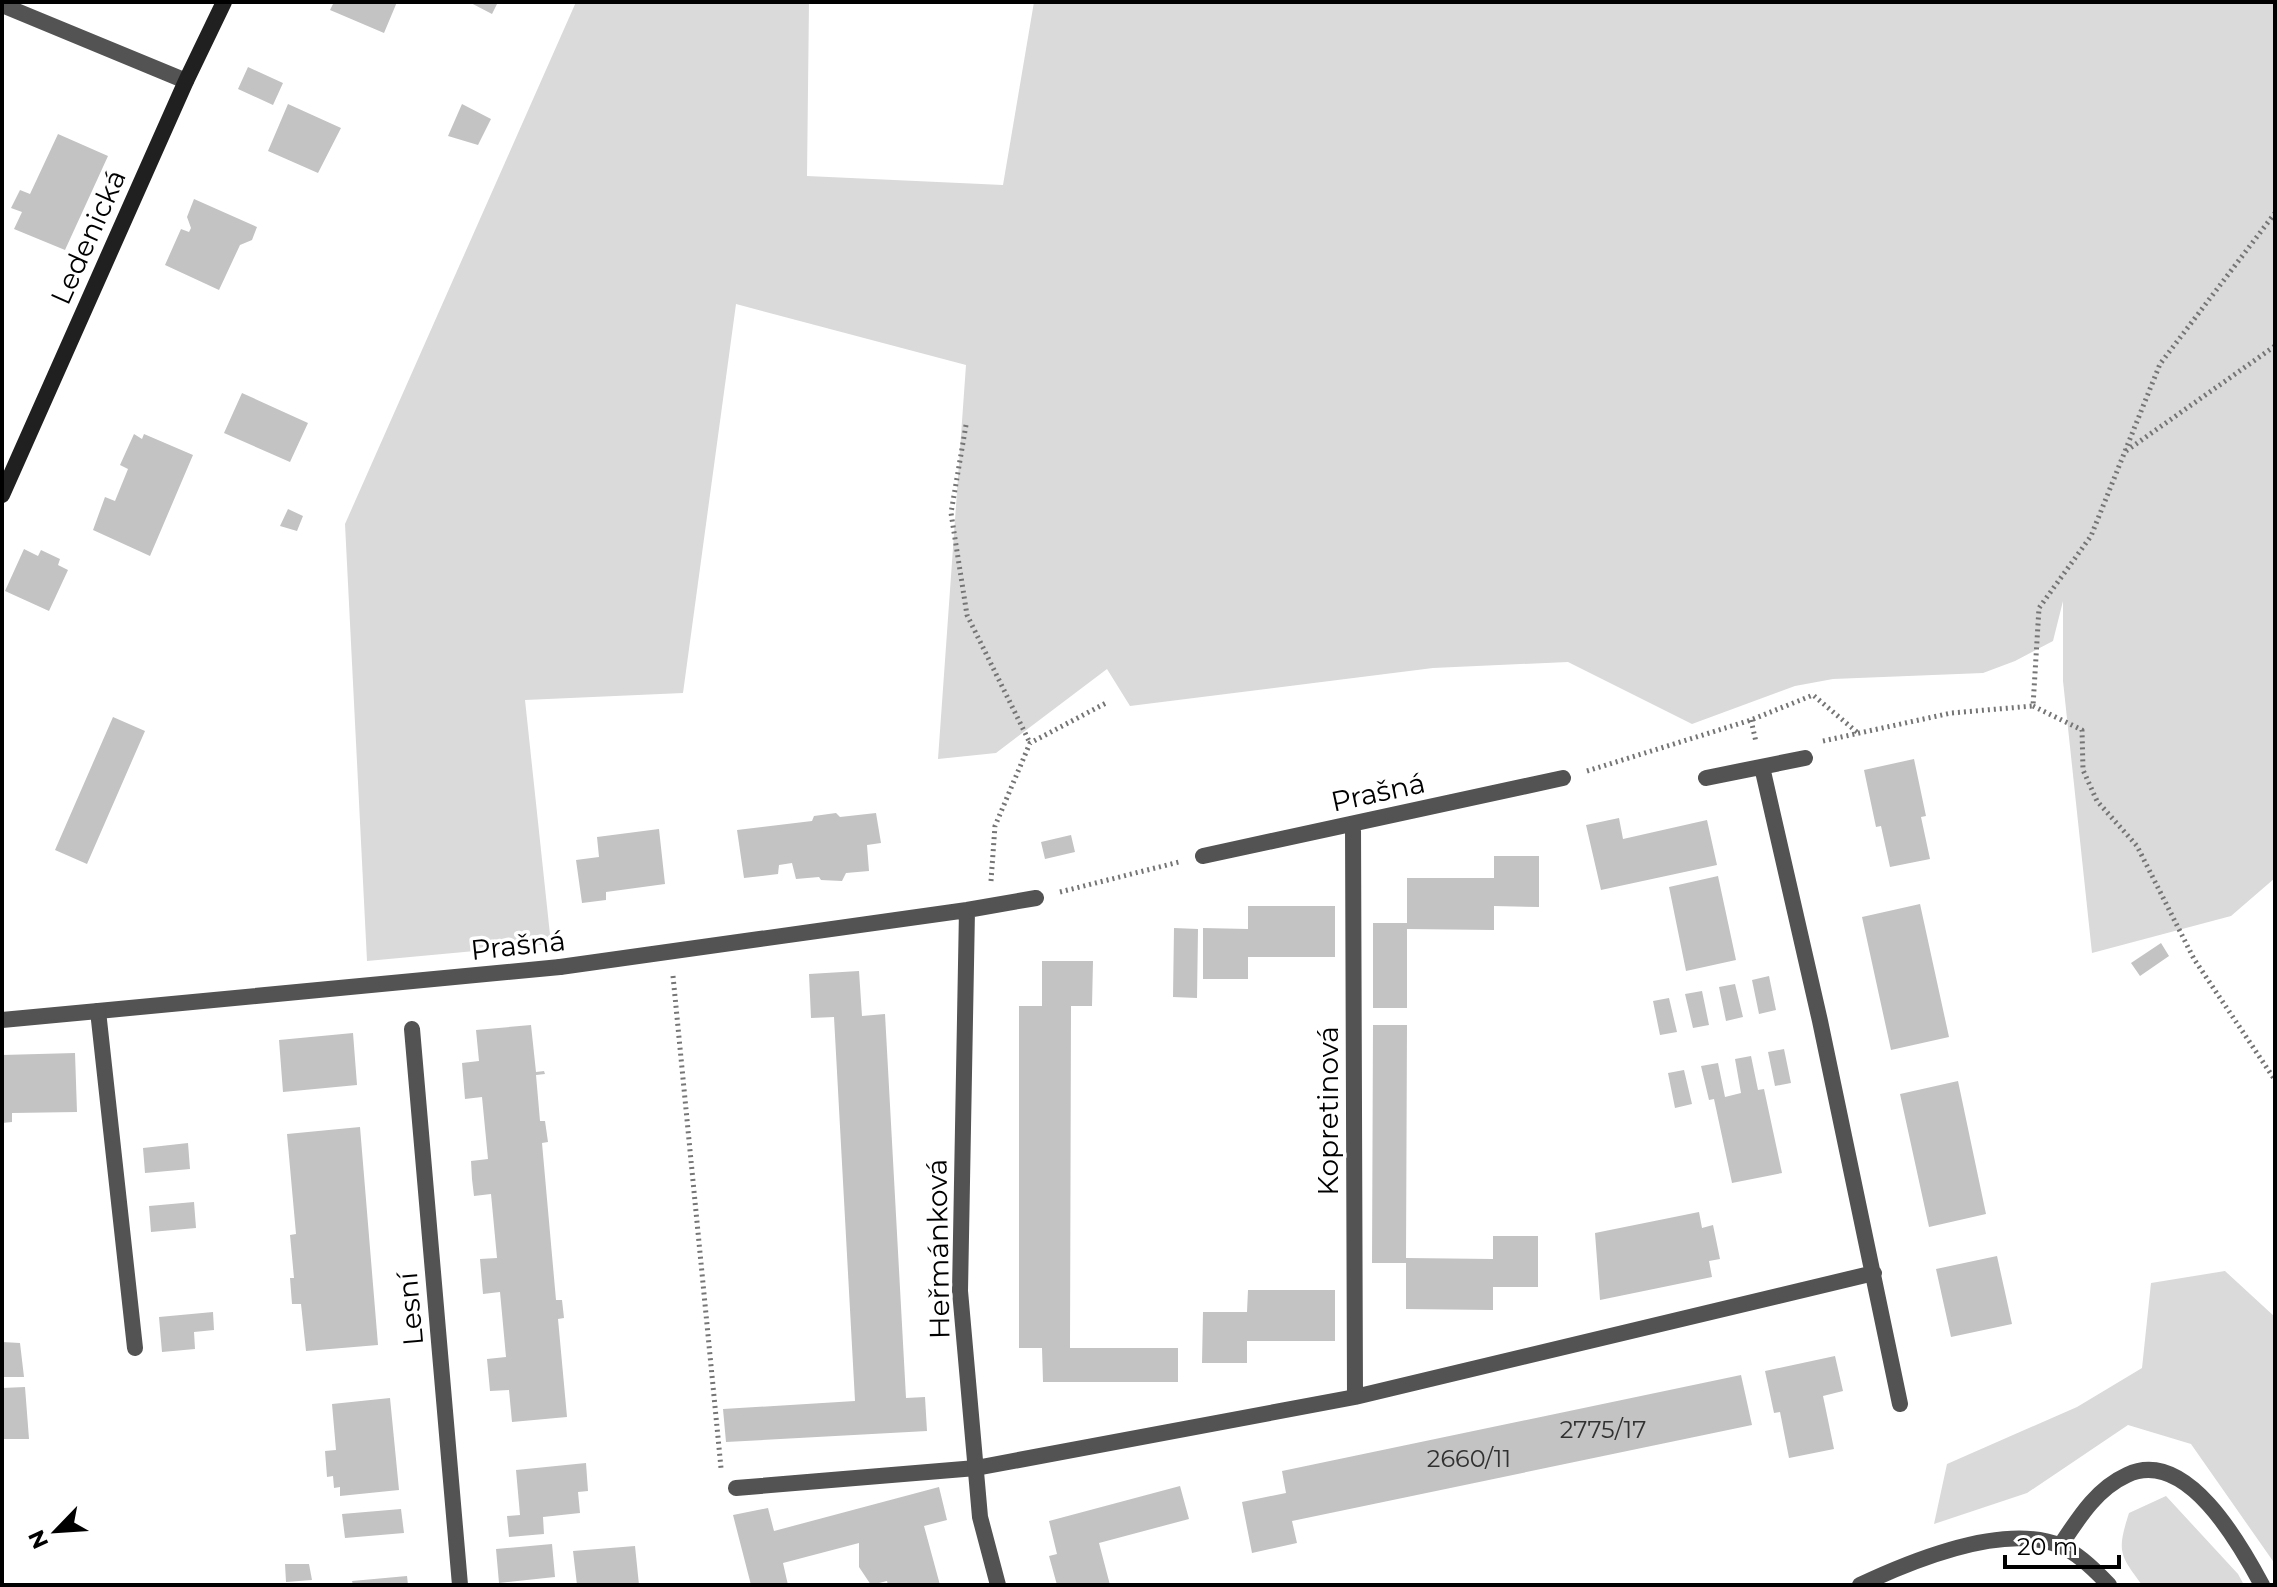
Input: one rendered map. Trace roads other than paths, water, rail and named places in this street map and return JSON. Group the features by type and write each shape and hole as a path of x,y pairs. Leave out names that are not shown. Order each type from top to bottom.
{"main road":[{"name":"Ledenická","path":"2,495 224,2"}],"street":[{"path":"2,5 186,81"},
{"path":"1706,778 1805,758"},
{"path":"1762,767 1900,1404"},
{"name":"Prašná","path":"1203,856 1563,778"},
{"name":"Kopretinová","path":"1353,824 1355,1397"},
{"name":"Prašná","path":"2,1020 560,967 1036,898"},
{"name":"Heřmánková","path":"967,910 960,1291 980,1517 998,1585"},
{"path":"98,1011 135,1348"},
{"name":"Lesní","path":"412,1029 460,1585"},
{"path":"736,1488 976,1468 1355,1397 1874,1273"},
{"path":"2060,1546 2100,1493 2134,1472 2161,1472 2182,1481 2213,1508 2241,1546 2262,1585"},
{"path":"1860,1585 1920,1559 1969,1545 2005,1540 2060,1546 2084,1561 2109,1585"}]}
